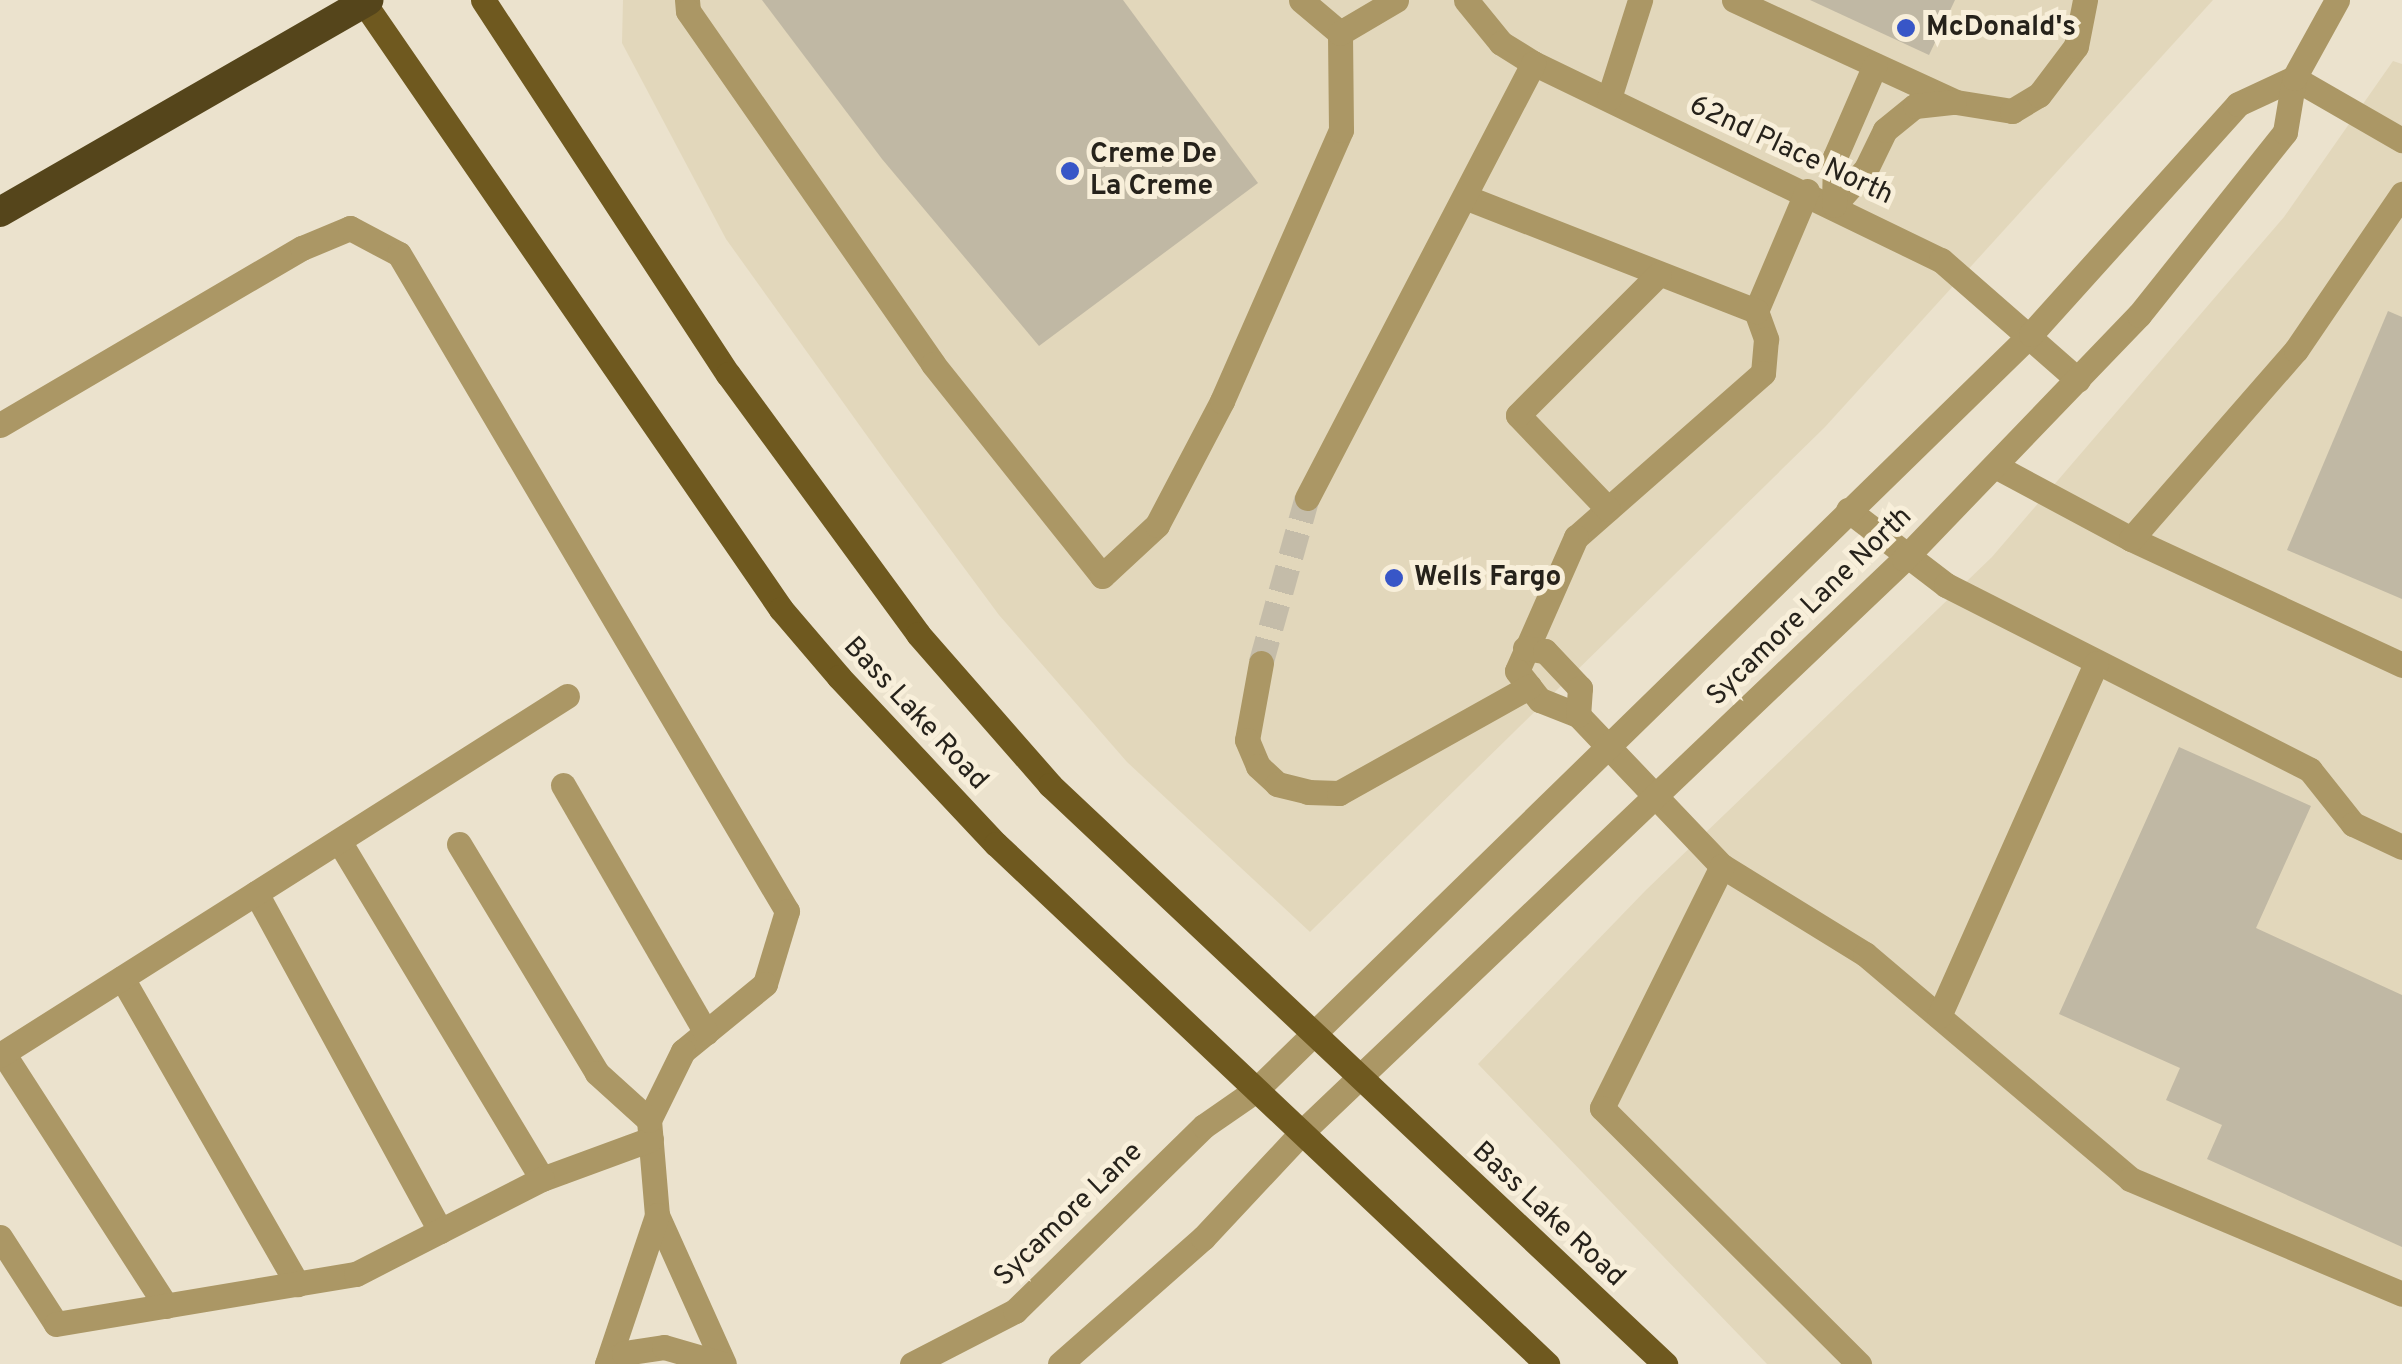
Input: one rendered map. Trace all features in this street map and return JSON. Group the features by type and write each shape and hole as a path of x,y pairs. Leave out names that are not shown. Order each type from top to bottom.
{"highway":[{"path":"0,212 364,1"}],"main road":[{"name":"Bass Lake Road","path":"483,0 728,374 918,634 1050,785 1310,1034 1665,1364"},
{"name":"Bass Lake Road","path":"364,1 780,610 996,844 1546,1364"}],"street":[{"path":"687,0 688,11 933,364 1102,576 1157,525 1222,401 1341,130 1340,33 1301,0"},
{"path":"1340,33 1396,0"},
{"name":"62nd Place North","path":"1466,0 1501,43 1533,63 1807,191 1942,260 2031,334 2078,380"},
{"path":"1609,98 1640,0"},
{"path":"1734,0 1956,102"},
{"path":"1834,206 1866,168 1885,130 1915,106 1956,102 2012,111 2039,95 2076,46 2085,0"},
{"name":"Sycamore Lane North","path":"1303,1131 1904,560 2078,380 2214,228 2285,132 2294,78 2337,0"},
{"path":"1307,498 1533,63"},
{"path":"1834,206 1834,157 1875,64"},
{"name":"Sycamore Lane North","path":"1256,1090 2031,334 2238,104 2294,78"},
{"path":"2294,78 2402,140"},
{"path":"1807,191 1756,311 1766,340 1763,373 1576,537 1517,671 1540,700 1578,714 1722,866 1865,954 2130,1179 2402,1294"},
{"path":"2131,539 2296,350 2402,194"},
{"path":"1465,197 1756,311"},
{"path":"0,425 302,248 350,228 399,254 787,911 765,984 684,1051 650,1130 657,1214 724,1364"},
{"path":"1608,509 1518,415 1660,274"},
{"path":"1994,466 2131,539 2402,665"},
{"path":"1848,510 1904,560 2096,663 2310,770 2353,824 2402,847"},
{"path":"1525,648 1546,651 1580,688 1578,714"},
{"path":"1262,663 1248,740 1258,766 1277,784 1308,792 1339,793 1529,686"},
{"path":"1939,1016 2096,663"},
{"path":"166,1306 2,1054 567,696"},
{"path":"563,786 706,1033"},
{"path":"339,840 542,1179"},
{"path":"459,844 597,1074 650,1130"},
{"path":"1722,866 1602,1108 1859,1364"},
{"path":"256,893 440,1231"},
{"path":"122,978 297,1284"},
{"name":"Sycamore Lane","path":"912,1364 1015,1311 1204,1126 1256,1090"},
{"path":"0,1237 56,1324 166,1306 356,1274 542,1179 650,1130"},
{"path":"1060,1364 1203,1238 1303,1131"},
{"path":"607,1364 657,1214"},
{"path":"607,1364 624,1353 664,1348 724,1364"}],"shaded area":[{"path":"623,0 2213,0 1825,427 1310,932 1127,762 999,615 888,465 726,239 622,43"},
{"path":"2393,61 2402,64 2402,1364 1767,1364 1478,1064 1646,890 1992,557 2284,217"}],"building":[{"name":"Creme De La Creme","path":"762,0 1123,0 1258,183 1039,346 882,159"},
{"name":"McDonald's","path":"1810,0 1955,0 1929,55"},
{"path":"2388,311 2402,317 2402,599 2287,550"},
{"path":"2179,747 2311,806 2256,928 2402,995 2402,1247 2207,1159 2222,1125 2166,1100 2180,1068 2059,1014"}],"tunnel":[{"path":"1261,663 1307,498"}],"place":[{"name":"McDonald's","path":"1906,28"},
{"name":"Creme De La Creme","path":"1070,171"},
{"name":"Wells Fargo","path":"1394,578"}]}
